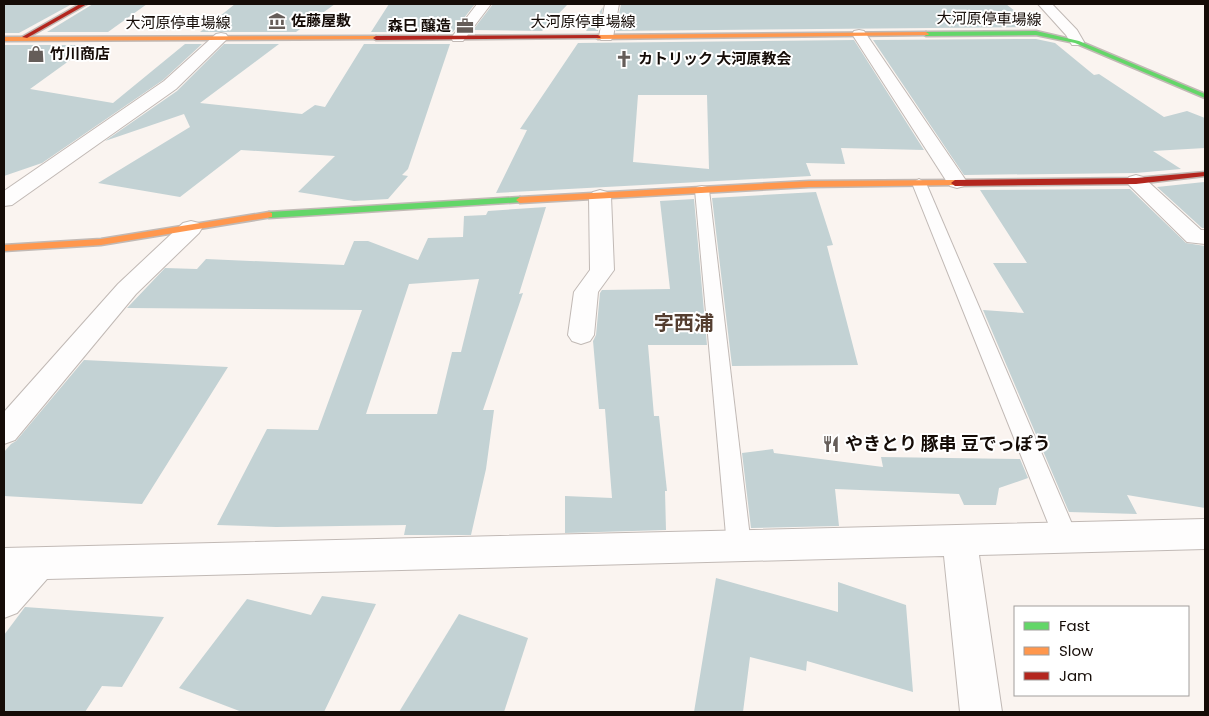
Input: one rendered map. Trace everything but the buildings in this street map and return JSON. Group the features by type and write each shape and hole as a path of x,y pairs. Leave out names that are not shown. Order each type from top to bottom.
{"main road":[{"path":"4,49 84,4"},
{"name":"大河原停車場線","path":"4,39 221,37 458,38 1036,33 1077,42 1205,96"},
{"path":"4,248 95,242 192,228 262,214 809,184 1136,181 1205,174"}],"street":[{"path":"458,38 484,4"},
{"path":"606,36 612,4"},
{"path":"1045,4 1072,33 1077,42"},
{"path":"859,34 957,182"},
{"path":"4,200 170,85 221,37"},
{"path":"1136,181 1195,237 1205,237"},
{"path":"581,335 586,292 602,270 600,196"},
{"path":"4,432 127,289 192,228"},
{"path":"4,601 20,564 1205,534"},
{"path":"960,541 981,712"}],"lane":[{"path":"919,183 1066,538"},
{"path":"702,190 739,546"}],"traffic: fast":[{"path":"926,34 1036,33 1077,42 1205,96"},
{"path":"269,215 520,200"}],"traffic: slow":[{"path":"598,37 926,34"},
{"path":"4,39 376,38"},
{"path":"520,200 809,184 955,183"},
{"path":"4,248 101,242 269,215"}],"traffic: jam":[{"path":"25,37 84,4"},
{"path":"376,38 598,37"},
{"path":"955,183 1136,181 1205,174"}],"place":[{"name":"佐藤屋敷","path":"277,21"},
{"name":"森巳 醸造","path":"465,26"},
{"name":"竹川商店","path":"36,54"},
{"name":"カトリック 大河原教会","path":"624,59"},
{"name":"やきとり 豚串 豆でっぽう","path":"831,444"}],"district":[{"name":"字西浦","path":"684,323"}]}
